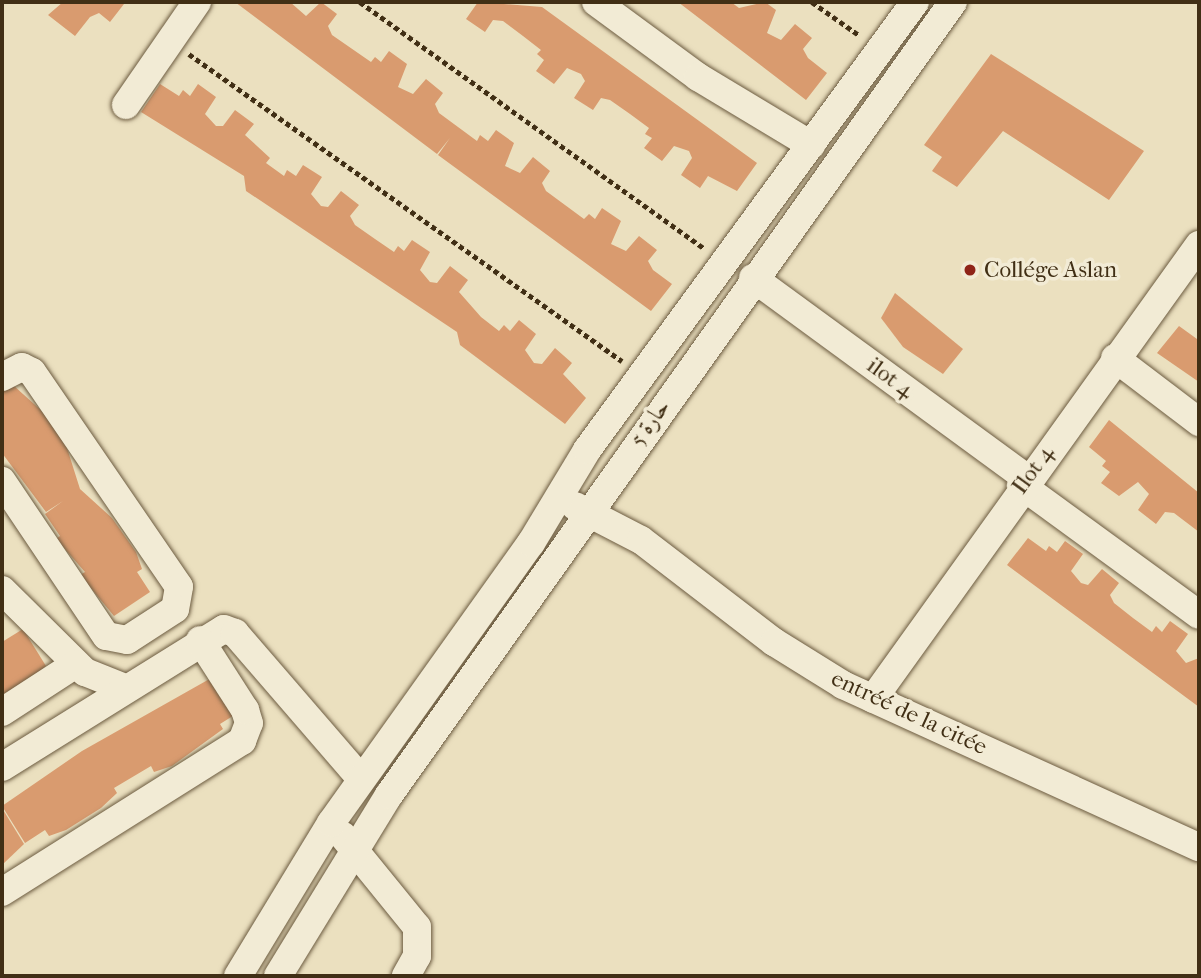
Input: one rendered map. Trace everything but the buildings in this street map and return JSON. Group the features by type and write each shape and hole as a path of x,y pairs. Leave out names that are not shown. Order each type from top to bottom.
{"street":[{"path":"126,105 197,2"},
{"path":"596,2 698,77 811,145"},
{"name":"حارة 5","path":"237,976 331,823 561,493 579,463 915,2"},
{"name":"حارة 5","path":"278,976 355,848 590,516 753,278 953,2"},
{"name":"Ilot 4","path":"873,699 1024,481 1199,244"},
{"name":"ilot 4","path":"753,278 1199,615"},
{"path":"1115,358 1199,422"},
{"path":"2,377 22,367 32,372 179,587 175,609 127,640 106,636 2,481"},
{"name":"entréé de la citée","path":"579,463 609,488 641,540"},
{"name":"entréé de la citée","path":"561,493 590,516 641,540 774,642 873,699 1199,847"},
{"path":"4,595 76,664 125,688"},
{"path":"2,767 200,640 224,629 235,633 361,779"},
{"path":"2,892 242,741 249,723 245,710 200,640"},
{"path":"2,712 76,664"},
{"path":"331,823 355,848 417,926 417,956 406,976"}],"path":[{"path":"360,2 725,264"},
{"path":"812,2 880,50"},
{"path":"170,40 643,375"}],"place":[{"name":"Collége Aslan","path":"970,270"}]}
